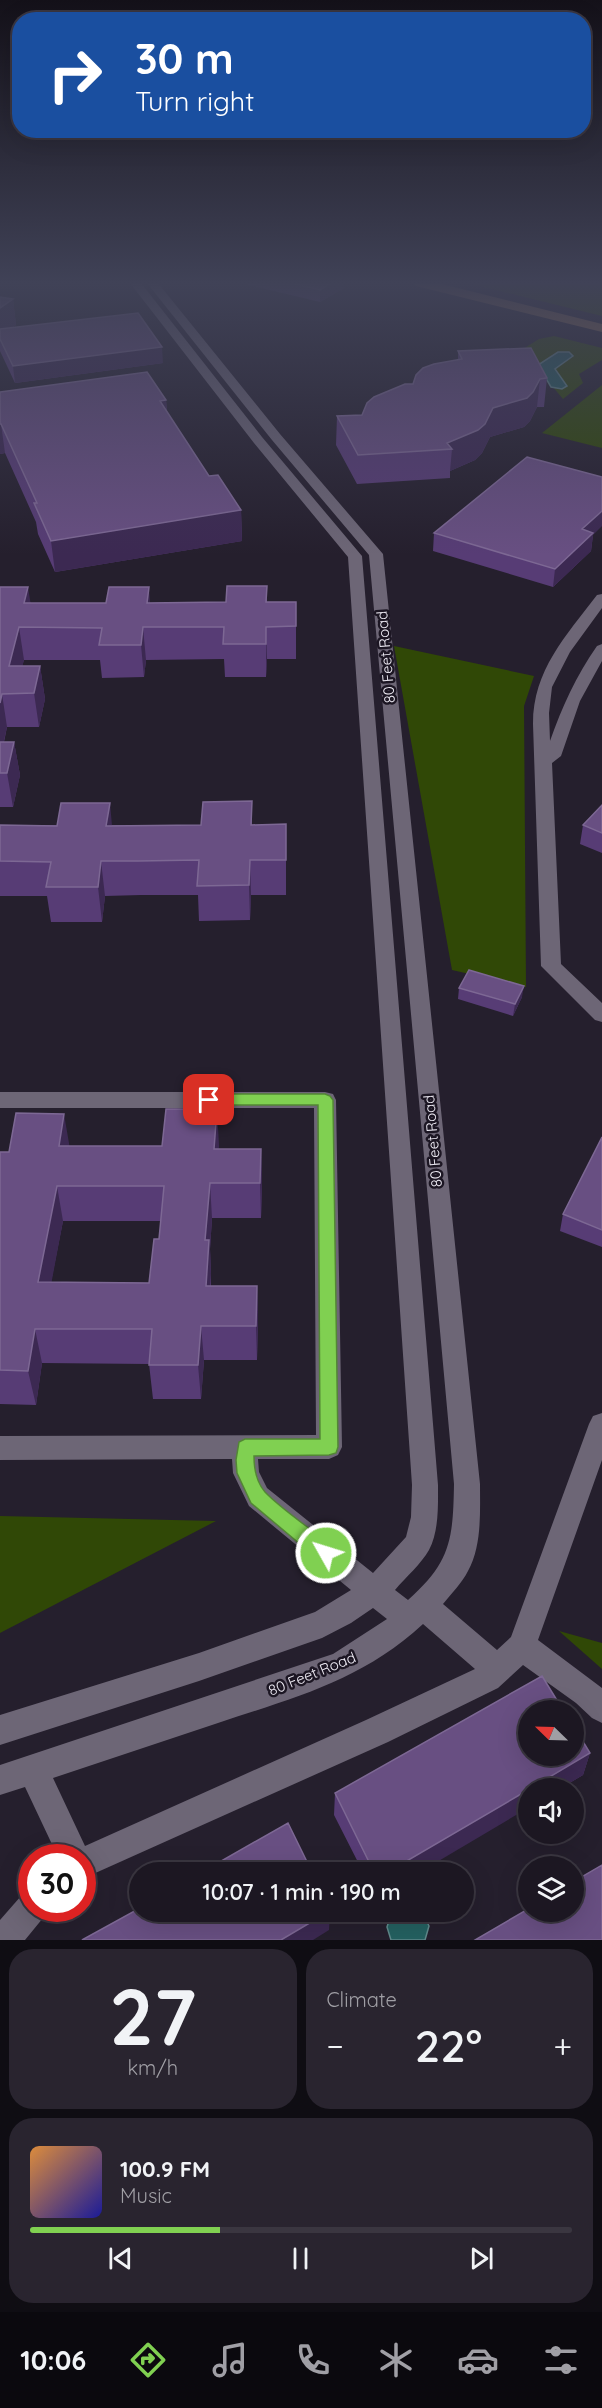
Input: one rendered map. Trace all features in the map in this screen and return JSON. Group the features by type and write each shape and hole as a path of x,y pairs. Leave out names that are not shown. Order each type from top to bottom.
{"street":[{"name":"80 Feet Road","path":"0,1730 199,1667 322,1624 373,1591 394,1572 418,1543 425,1501 355,556 206,374"},
{"name":"80 Feet Road","path":"0,1780 212,1712 340,1666 388,1637 416,1613 458,1563 467,1524 468,1504 376,554 225,374"},
{"path":"602,598 558,658 543,689 540,734 544,761 550,966 602,1015"},
{"path":"544,761 553,756 572,701 586,673 602,649"},
{"path":"0,1100 325,1100 329,1447 0,1448"},
{"path":"96,1857 377,1731 488,1677 522,1646 602,1424"},
{"path":"245,1448 246,1473 258,1497 373,1591 416,1613 497,1669"},
{"path":"522,1646 586,1693 602,1708"},
{"path":"33,1770 68,1844"},
{"path":"4,1940 19,1922"}],"green space":[{"path":"515,374 580,374 583,383 563,399 542,374"},
{"path":"602,385 602,448 542,433"},
{"path":"394,646 534,676 524,706 526,987 452,970"},
{"path":"0,1516 216,1521 0,1633"},
{"path":"559,1631 602,1643 602,1669"}],"shaded area":[{"path":"543,374 558,374 567,386 562,389 551,387"},
{"path":"389,1922 427,1922 429,1926 425,1940 391,1940 387,1927"}],"building":[{"path":"148,374 166,400 160,401 209,476 218,475 241,510 51,541 34,503 37,503 0,424 0,392"},
{"path":"545,374 547,378 540,379 527,398 493,408 485,424 478,430 447,443 452,449 358,455 337,416 362,415 367,403 374,397 405,384 413,384 416,375"},
{"path":"527,457 602,477 602,511 582,529 593,533 555,569 434,533"},
{"path":"227,586 267,586 266,602 296,602 296,626 266,627 266,644 223,644 224,627 143,627 141,645 99,645 102,628 19,627 9,666 40,666 34,693 2,694 0,703 0,587 28,587 24,603 106,603 109,587 149,587 147,603 226,602"},
{"path":"0,742 14,742 7,773 0,773"},
{"path":"252,801 251,825 286,824 286,860 250,860 249,885 197,886 199,860 101,861 98,887 46,887 51,862 0,861 0,825 57,826 61,803 110,803 106,826 201,825 203,802"},
{"path":"602,805 602,833 583,825"},
{"path":"469,970 524,986 515,1004 459,988"},
{"path":"166,1109 217,1109 214,1149 261,1149 260,1183 210,1183 205,1240 209,1240 206,1286 257,1286 256,1326 201,1326 198,1365 149,1365 152,1329 35,1329 28,1371 0,1370 0,1152 9,1152 16,1113 64,1114 59,1146 162,1146","holes":["57,1186 164,1186 159,1239 154,1239 149,1283 38,1282"]},
{"path":"602,1137 602,1230 563,1214"},
{"path":"542,1676 557,1700 518,1700 518,1766 568,1766 548,1778 518,1778 518,1796 405,1862 369,1862 335,1793"},
{"path":"584,1743 590,1753 584,1757"},
{"path":"288,1823 307,1862 220,1862"},
{"path":"602,1865 602,1940 475,1940 518,1915 518,1922 584,1922 584,1876"},
{"path":"129,1914 129,1922 311,1922 281,1940 82,1940"}],"route":[{"path":"209,1100 325,1100 329,1447 245,1448 245,1460 246,1473 258,1497 267,1507 326,1553"}]}
